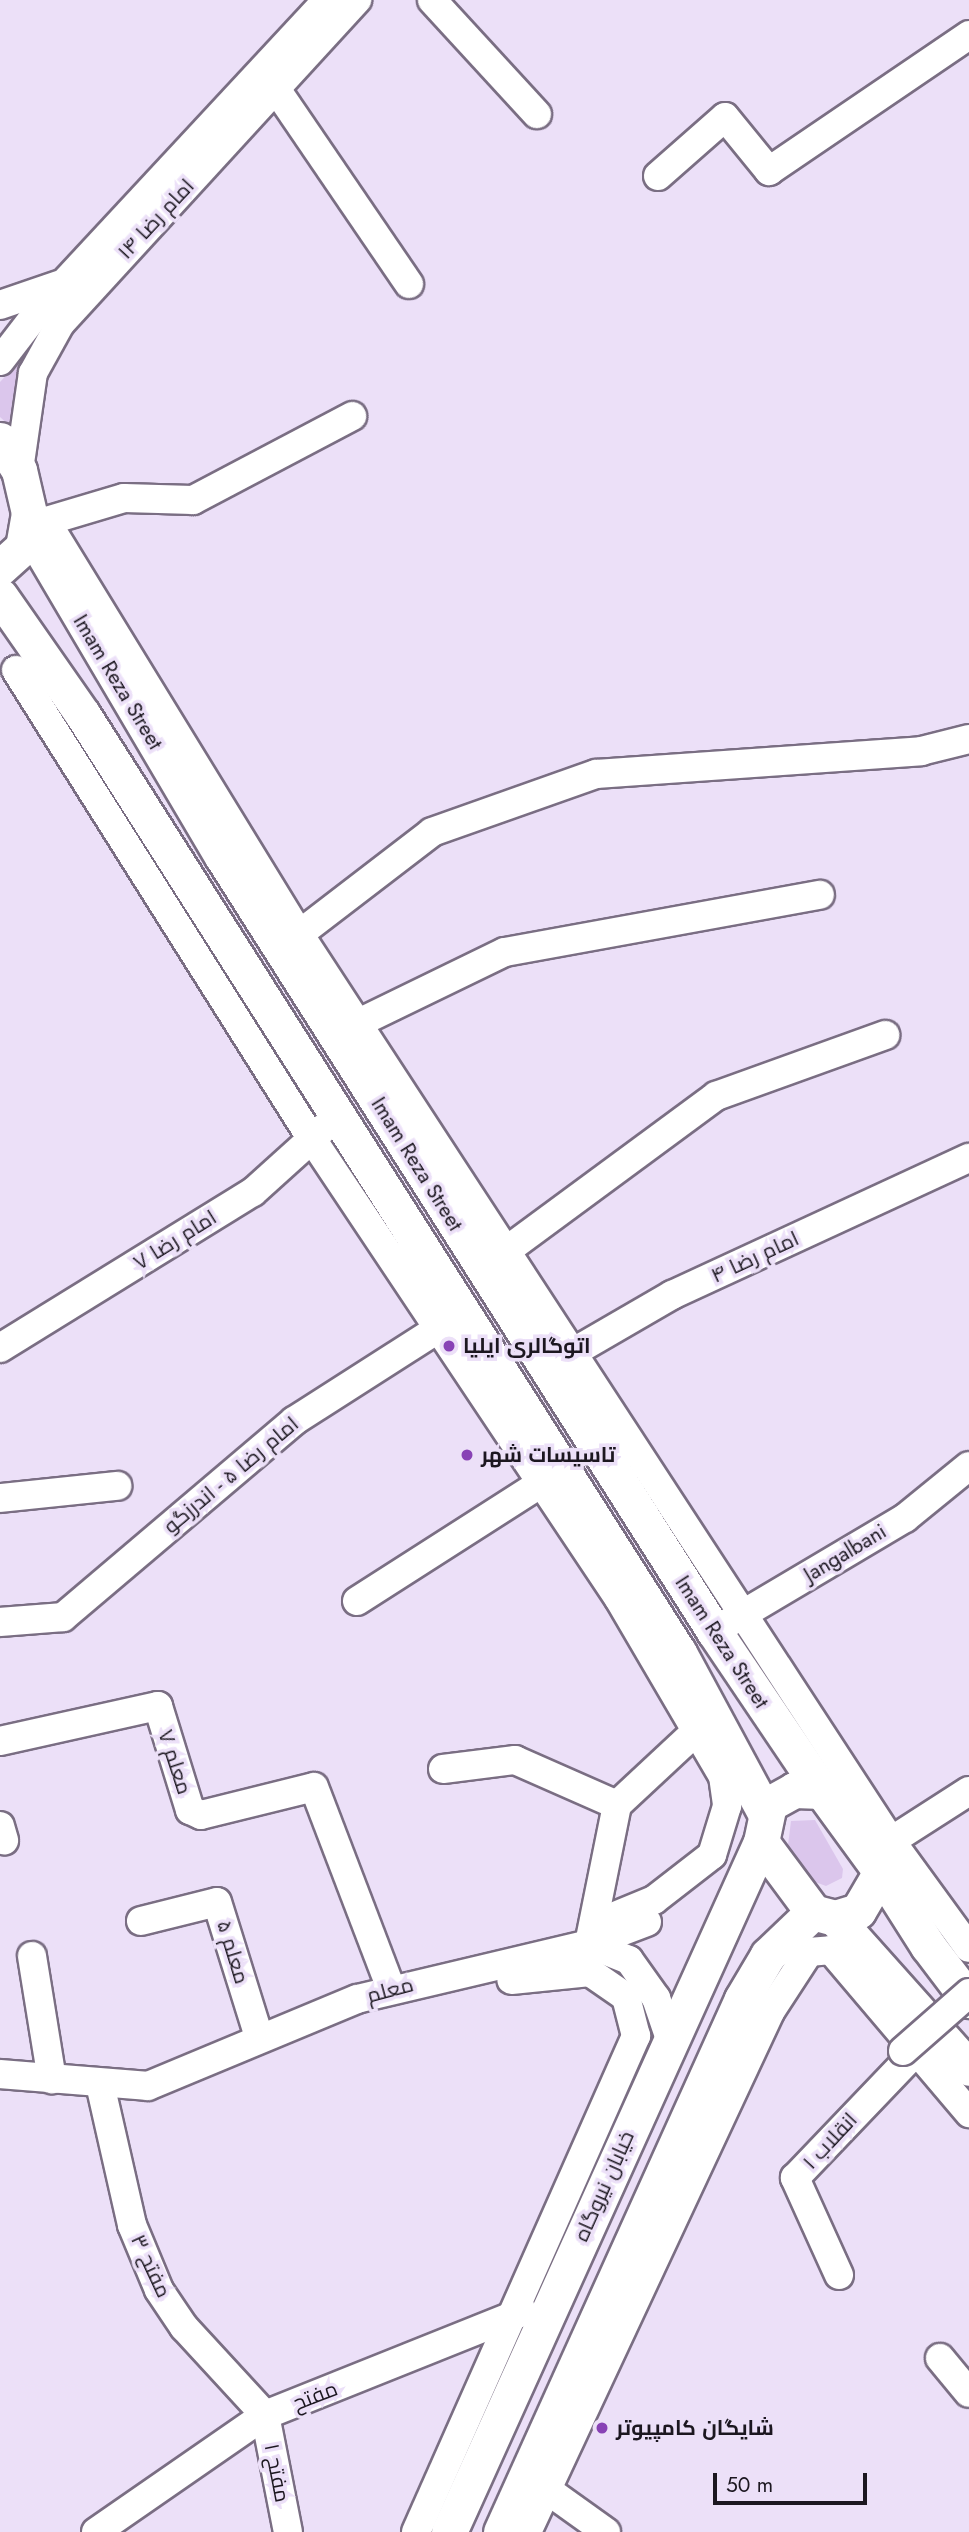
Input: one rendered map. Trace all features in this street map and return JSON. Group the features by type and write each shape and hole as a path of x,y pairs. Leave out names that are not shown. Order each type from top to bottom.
{"main road":[{"path":"0,440 19,470 37,524 18,556 0,568"},
{"name":"Imam Reza Street","path":"37,524 71,603 728,1623 755,1695 822,1791 880,1856 928,1946 969,2000"},
{"name":"Imam Reza Street","path":"0,596 11,626 83,715 338,1115 452,1320 552,1476 679,1653 708,1724 762,1830 824,1915 890,1976 919,2043 969,2068"},
{"path":"71,603 46,607 39,628 83,715"},
{"path":"708,1724 743,1721 755,1695"},
{"path":"762,1830 785,1793 822,1791"},
{"name":"خیابان نیروگاه","path":"449,2532 699,1979 762,1830"},
{"path":"501,2532 537,2482 742,1998 768,1955 824,1915 866,1903 880,1856"},
{"path":"890,1976 887,1959 896,1944 912,1939 928,1946"},
{"path":"699,1979 717,1976 733,1983 742,1998"}],"street":[{"name":"امام رضا ۱۴","path":"0,361 64,282 327,0"},
{"name":"امام رضا ۱۴","path":"19,470 33,373 60,324 357,0"},
{"path":"432,0 537,114"},
{"path":"658,176 725,117 769,171 969,35"},
{"path":"276,89 409,284"},
{"path":"0,305 64,282"},
{"path":"352,416 193,500 124,498 37,524 290,941 432,832 596,774 921,751 969,739"},
{"path":"16,670 312,1139 452,1320"},
{"path":"346,1029 505,952 820,895"},
{"path":"494,1260 716,1097 885,1035"},
{"name":"امام رضا ۷","path":"0,1348 253,1192 338,1115"},
{"name":"امام رضا ۴","path":"559,1361 672,1295 969,1158"},
{"name":"امام رضا ۵ - اندرزگو","path":"0,1622 63,1617 294,1421 452,1320"},
{"name":"Jangalbani","path":"728,1623 905,1518 969,1466"},
{"path":"357,1601 552,1476"},
{"path":"0,1498 117,1486"},
{"path":"728,1623 880,1856 969,1948"},
{"name":"معلم ۷","path":"0,1741 158,1706 190,1810 201,1815 314,1787 391,1989"},
{"path":"583,1936 617,1805 708,1724 723,1776 727,1805 719,1844 664,1894 615,1916"},
{"path":"443,1769 515,1760 617,1805"},
{"path":"880,1856 969,1791"},
{"name":"معلم","path":"0,2074 148,2086 259,2037 391,1989 664,1914 762,1830"},
{"name":"معلم ۵","path":"141,1921 217,1902 259,2037"},
{"path":"439,1958 583,1936 629,1960 656,1998 670,2039"},
{"path":"527,2532 537,2482 769,2012 809,1952 831,1950 919,2043 969,2113"},
{"path":"32,1956 52,2079"},
{"path":"416,2532 636,2036 635,2021 616,1984 590,1972 544,1973 447,1994"},
{"path":"919,2043 969,1993"},
{"name":"انقلاب ۱","path":"839,2275 795,2178 919,2043"},
{"name":"مفتح ۳","path":"100,2084 132,2225 159,2290 184,2327 265,2415"},
{"name":"مفتح","path":"96,2532 265,2415 554,2299"},
{"path":"940,2358 969,2393"},
{"name":"مفتح ۱","path":"265,2415 288,2532"},
{"path":"537,2482 606,2532"}],"shaded area":[{"path":"28,352 10,426 0,417 0,382"},
{"path":"815,1820 843,1869 842,1878 826,1886 807,1879 787,1853 791,1821"}],"place":[{"name":"اتوگالری ایلیا","path":"449,1346"},
{"name":"تاسیسات شهر","path":"467,1455"},
{"name":"شایگان کامپیوتر","path":"602,2428"}]}
